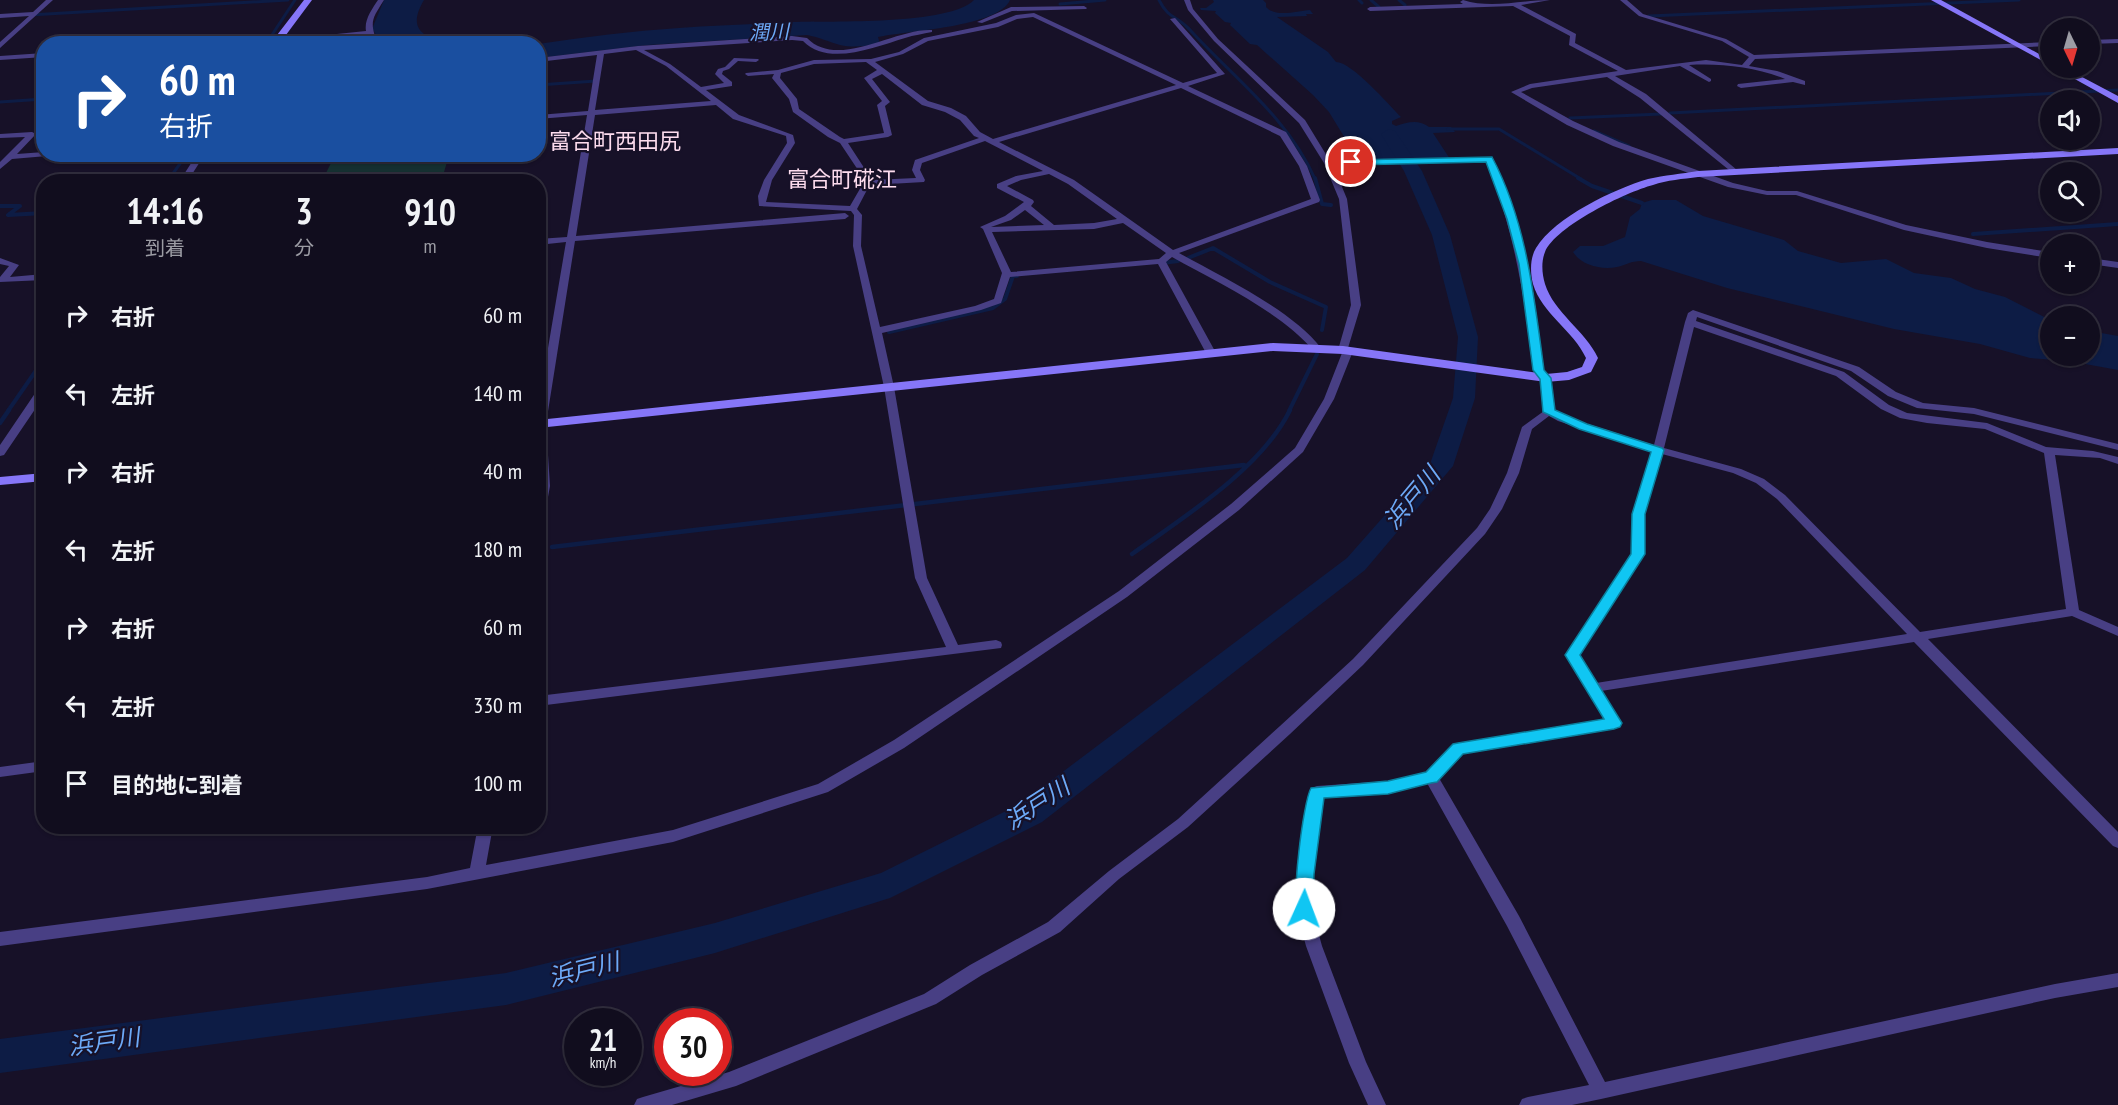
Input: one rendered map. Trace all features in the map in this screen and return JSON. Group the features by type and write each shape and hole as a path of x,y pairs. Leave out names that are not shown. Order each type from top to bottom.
{"street":[{"path":"0,46 50,0"},
{"path":"281,36 308,0"},
{"path":"371,36 369,21 381,0"},
{"path":"1011,9 1016,0"},
{"path":"0,939 427,883 673,836 823,788 899,744 1123,594 1235,507 1299,450 1329,399 1346,350 1356,305 1343,199 1328,163 1302,122 1216,40 1190,9 1187,0"},
{"path":"1460,0 1467,6"},
{"path":"1370,9 1514,4 1547,0"},
{"path":"1623,0 1641,15 1724,40 1753,57 2040,45"},
{"path":"1940,3 2040,58"},
{"path":"1514,4 1574,35 1571,44 1623,71"},
{"path":"546,59 638,48 792,38 805,39 808,45 833,51 861,51 907,35 986,20 1011,9 1084,8"},
{"path":"0,16 34,14"},
{"path":"1006,275 1161,261 1172,253 1316,200 1303,166 1283,134 1034,15"},
{"path":"748,74 778,72 814,62 869,60 908,50 926,39 998,25 1016,17 1087,16"},
{"path":"954,650 921,578 889,387 857,246 856,212 865,187 870,183 921,180 916,170 918,162 990,139 1222,74 1173,19"},
{"path":"338,36 369,33"},
{"path":"2100,42 2118,41"},
{"path":"638,48 656,56 736,117 789,135 791,143 761,196 763,222"},
{"path":"861,51 869,60 926,103 963,118 977,134 1052,171 1097,198 1172,253 1249,296 1304,334 1316,348"},
{"path":"546,387 602,52"},
{"path":"0,58 36,56"},
{"path":"1744,67 1753,57"},
{"path":"702,89 729,84 718,74 736,59 756,60"},
{"path":"1802,83 1775,72 1706,62 1623,71 1530,86 1515,92 1570,123 1616,144 1750,190 1797,193 1877,219 1937,235 2040,253"},
{"path":"1681,64 1709,80"},
{"path":"778,72 776,78 793,99 796,110 814,121 834,138 843,141 888,135 881,105 886,102 868,78 883,70"},
{"path":"1607,74 1643,96 1734,172"},
{"path":"2078,78 2118,100"},
{"path":"1741,86 1793,80"},
{"path":"546,116 718,103"},
{"path":"0,136 32,134 0,167"},
{"path":"843,141 870,183"},
{"path":"546,423 1274,347 1346,350 1545,378 1578,373 1587,369 1592,358 1586,346 1553,309 1542,292 1537,273 1539,253 1559,231 1625,190 1653,181 1698,174 2118,151"},
{"path":"10,157 36,155"},
{"path":"1328,163 1489,159 1512,219 1524,264 1538,370 1545,378 1546,414"},
{"path":"877,331 978,308 998,301 1006,275 984,226 1008,218 1030,202 1000,186 1019,178 1052,171"},
{"path":"762,204 856,212"},
{"path":"1026,206 1052,228"},
{"path":"546,242 856,212"},
{"path":"987,230 1094,226 1123,219"},
{"path":"0,261 15,265 1,279"},
{"path":"1161,261 1211,353"},
{"path":"2100,262 2118,263"},
{"path":"1,279 36,277"},
{"path":"1377,1105 1358,1063 1314,946 1304,909 1305,874 1317,792 1388,787 1431,777 1458,749 1614,723 1572,655 1638,554 1639,514 1693,313 1856,369 1892,394 1921,406 1974,411 2118,447"},
{"path":"1690,322 1840,374 1854,381 1882,405 1904,415 1918,419 1986,426 2049,451 2102,454 2118,461"},
{"path":"0,453 36,400"},
{"path":"1546,414 1658,450 1737,471 1760,481 1780,497 2118,842"},
{"path":"643,1105 730,1080 930,999 976,970 1054,927 1114,875 1183,823 1358,662 1470,545 1496,509 1513,473 1527,427 1546,414"},
{"path":"2049,451 2073,612"},
{"path":"0,482 36,478"},
{"path":"1593,688 2073,612 2118,632"},
{"path":"546,700 996,645"},
{"path":"0,772 36,767"},
{"path":"1431,777 1513,921 1601,1091"},
{"path":"477,873 484,834"},
{"path":"1528,1105 2055,991 2118,980"}],"green space":[{"path":"331,162 447,162 443,174 325,174"}],"water":[{"path":"384,0 424,0 419,10 417,25 428,36 377,36 372,29"},
{"name":"潤川","path":"974,0 1010,0 1002,9 989,16 950,26 878,37 880,44 845,46 807,35 648,45 546,57 546,43 573,39 693,27 916,18 961,8"},
{"path":"1213,0 1263,0 1270,10 1281,13 1310,10 1313,14 1306,14 1307,16 1277,17 1328,52 1336,62 1351,69 1370,85 1401,117 1392,121 1392,124 1396,126 1417,122 1429,127 1451,127 1455,132 1433,133 1450,159 1353,161 1343,135 1329,112 1313,95 1257,45 1250,44 1230,25 1231,23 1225,22 1215,13 1216,11 1201,10 1200,8 1206,8 1214,2"},
{"path":"1652,200 1676,200 1703,216 1784,240 1798,251 1841,263 1886,259 1914,273 1951,278 1975,289 2005,297 2040,315 2040,359 1980,344 1894,329 1727,288 1641,261 1617,267 1599,267 1587,264 1573,252 1580,246 1603,246 1625,237 1630,217 1640,209 1642,203"},
{"path":"2100,333 2118,336 2118,370 2096,366 2100,366"}],"waterway":[{"path":"30,15 288,0"},
{"path":"271,36 295,0"},
{"path":"1060,4 1105,0"},
{"path":"1159,0 1166,11 1186,26 1276,118 1304,157 1315,179"},
{"path":"1359,0 1362,3"},
{"path":"1371,0 1379,7"},
{"path":"1399,0 1405,5"},
{"path":"1649,16 2019,0"},
{"path":"546,84 596,81"},
{"path":"1670,113 2118,90"},
{"path":"0,102 36,100"},
{"path":"1570,118 1661,114"},
{"path":"1448,129 1499,129 1581,179"},
{"path":"1594,131 1629,146"},
{"name":"浜戸川","path":"0,1056 506,989 715,938 890,884 1031,813 1356,564 1441,466 1464,398 1468,337 1441,235 1413,171 1389,134"},
{"path":"173,174 181,162"},
{"path":"1315,178 1322,204 1331,205"},
{"path":"1578,178 1592,186 1642,203"},
{"path":"0,206 20,206 8,215 36,213"},
{"path":"1973,234 2118,224"},
{"path":"1188,258 1213,248 1270,282 1326,307 1322,330"},
{"path":"1162,263 1178,261"},
{"path":"889,332 993,308 1005,299 1013,276 1017,276"},
{"path":"1289,411 1317,354"},
{"path":"8,411 36,371"},
{"path":"0,423 9,410"},
{"path":"1132,554 1220,490 1241,471 1261,452 1290,410"},
{"path":"552,547 1244,465"}],"district":[{"name":"富合町西田尻","path":"615,141"},
{"name":"富合町硴江","path":"842,179"}],"route":[{"path":"1304,909 1305,874 1317,792 1388,787 1431,777 1458,749 1614,723 1572,655 1638,554 1639,514 1658,450 1562,419 1549,412 1548,388 1545,378 1538,370 1524,264 1512,219 1489,159 1351,162"}]}
